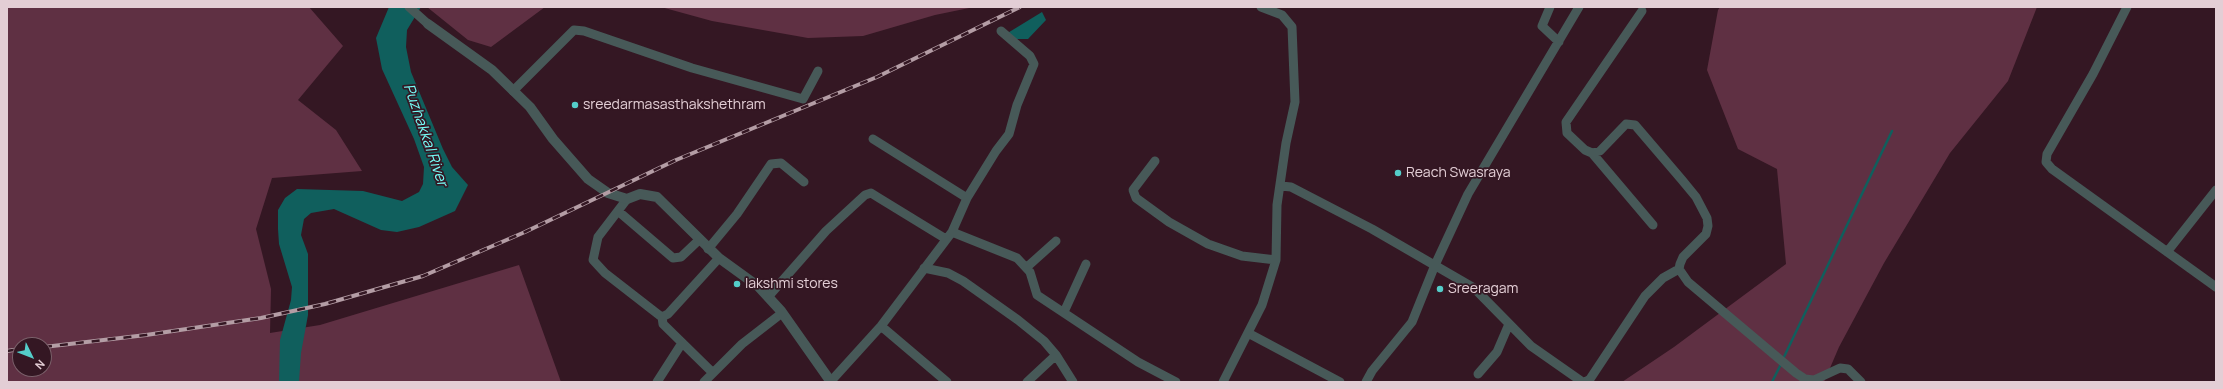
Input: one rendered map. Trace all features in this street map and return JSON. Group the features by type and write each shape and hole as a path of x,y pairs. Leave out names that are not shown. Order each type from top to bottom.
{"street":[{"path":"409,7 428,24 492,70 540,118 553,139 588,179 608,193 627,199"},
{"path":"1224,382 1262,305 1276,260 1276,217 1284,159 1295,102 1293,33 1288,20 1261,7"},
{"path":"1366,382 1372,371 1412,322 1435,265 1468,194 1579,7"},
{"path":"2127,7 2093,74 2047,154 2046,162 2052,169 2213,285 2216,275"},
{"path":"1548,8 1542,26 1559,42"},
{"path":"1640,8 1566,122 1567,133 1585,150 1592,154 1653,224"},
{"path":"513,91 574,30 584,31 692,68 803,99 818,71"},
{"path":"713,373 663,324 662,317 611,278 598,267 593,260 598,237 627,199 640,194 648,194 657,198 700,239 708,249 759,287 782,313 831,381 881,326 952,232 968,198 996,151 1009,134 1017,105 1034,64 1030,56 1001,31"},
{"path":"1281,186 1291,187 1435,265 1481,293 1531,346 1573,377 1585,382 1600,364 1645,296 1663,278 1679,269 1683,257 1706,234 1708,226 1707,218 1696,197 1639,129 1630,123 1626,124 1600,151 1592,154"},
{"path":"873,139 968,198"},
{"path":"1155,161 1133,190 1136,198 1169,222 1208,244 1242,256 1276,260"},
{"path":"708,249 736,214 771,164 781,164 804,182"},
{"path":"2167,252 2216,190"},
{"path":"768,297 826,230 865,195 871,193 946,239"},
{"path":"618,211 673,258 681,257 700,239"},
{"path":"952,232 1017,258 1027,268 1038,295 1138,362 1176,382"},
{"path":"1027,268 1056,241"},
{"path":"662,317 668,314 719,258"},
{"path":"1064,312 1086,264"},
{"path":"924,268 948,273 979,292 1044,341 1056,355 1072,382"},
{"path":"1679,269 1688,282 1800,376 1805,379 1814,380 1840,368 1848,369 1861,382"},
{"path":"704,382 742,344 782,313"},
{"path":"1478,374 1497,352 1509,324"},
{"path":"881,326 947,382"},
{"path":"1248,333 1340,382"},
{"path":"656,382 682,343"},
{"path":"1027,382 1056,355"}],"shaded area":[{"path":"7,7 309,7 343,46 298,100 336,130 362,171 272,178 256,229 271,289 270,333 320,325 519,265 561,382 7,382"},
{"path":"427,7 545,7 491,47 468,40"},
{"path":"661,7 974,7 935,15 863,36 808,38 712,21"},
{"path":"1720,7 2037,7 2008,81 1950,153 1884,263 1839,347 1824,382 1622,382 1674,347 1786,264 1777,169 1738,149 1707,70 1718,10"}],"water":[{"name":"Puzhakkal River","path":"389,7 421,7 407,30 406,47 411,72 452,167 468,185 455,211 419,227 397,232 381,230 334,209 311,213 304,219 301,235 308,254 308,315 301,353 299,382 279,382 280,340 291,300 292,287 279,244 278,210 285,198 297,189 363,191 402,201 419,192 423,184 424,167 414,139 382,69 376,38"},
{"path":"1042,12 1046,20 1028,39 1011,39 1006,34"}],"waterway":[{"path":"1783,359 1892,131"},
{"path":"1772,382 1781,364"}],"railway":[{"path":"52,346 146,335 261,318 325,304 423,276 525,232 676,160 877,77 1020,7"},
{"path":"7,351 12,350"}],"place":[{"name":"sreedarmasasthakshethram","path":"575,105"},
{"name":"Reach Swasraya","path":"1398,173"},
{"name":"lakshmi stores","path":"737,284"},
{"name":"Sreeragam","path":"1440,289"}]}
